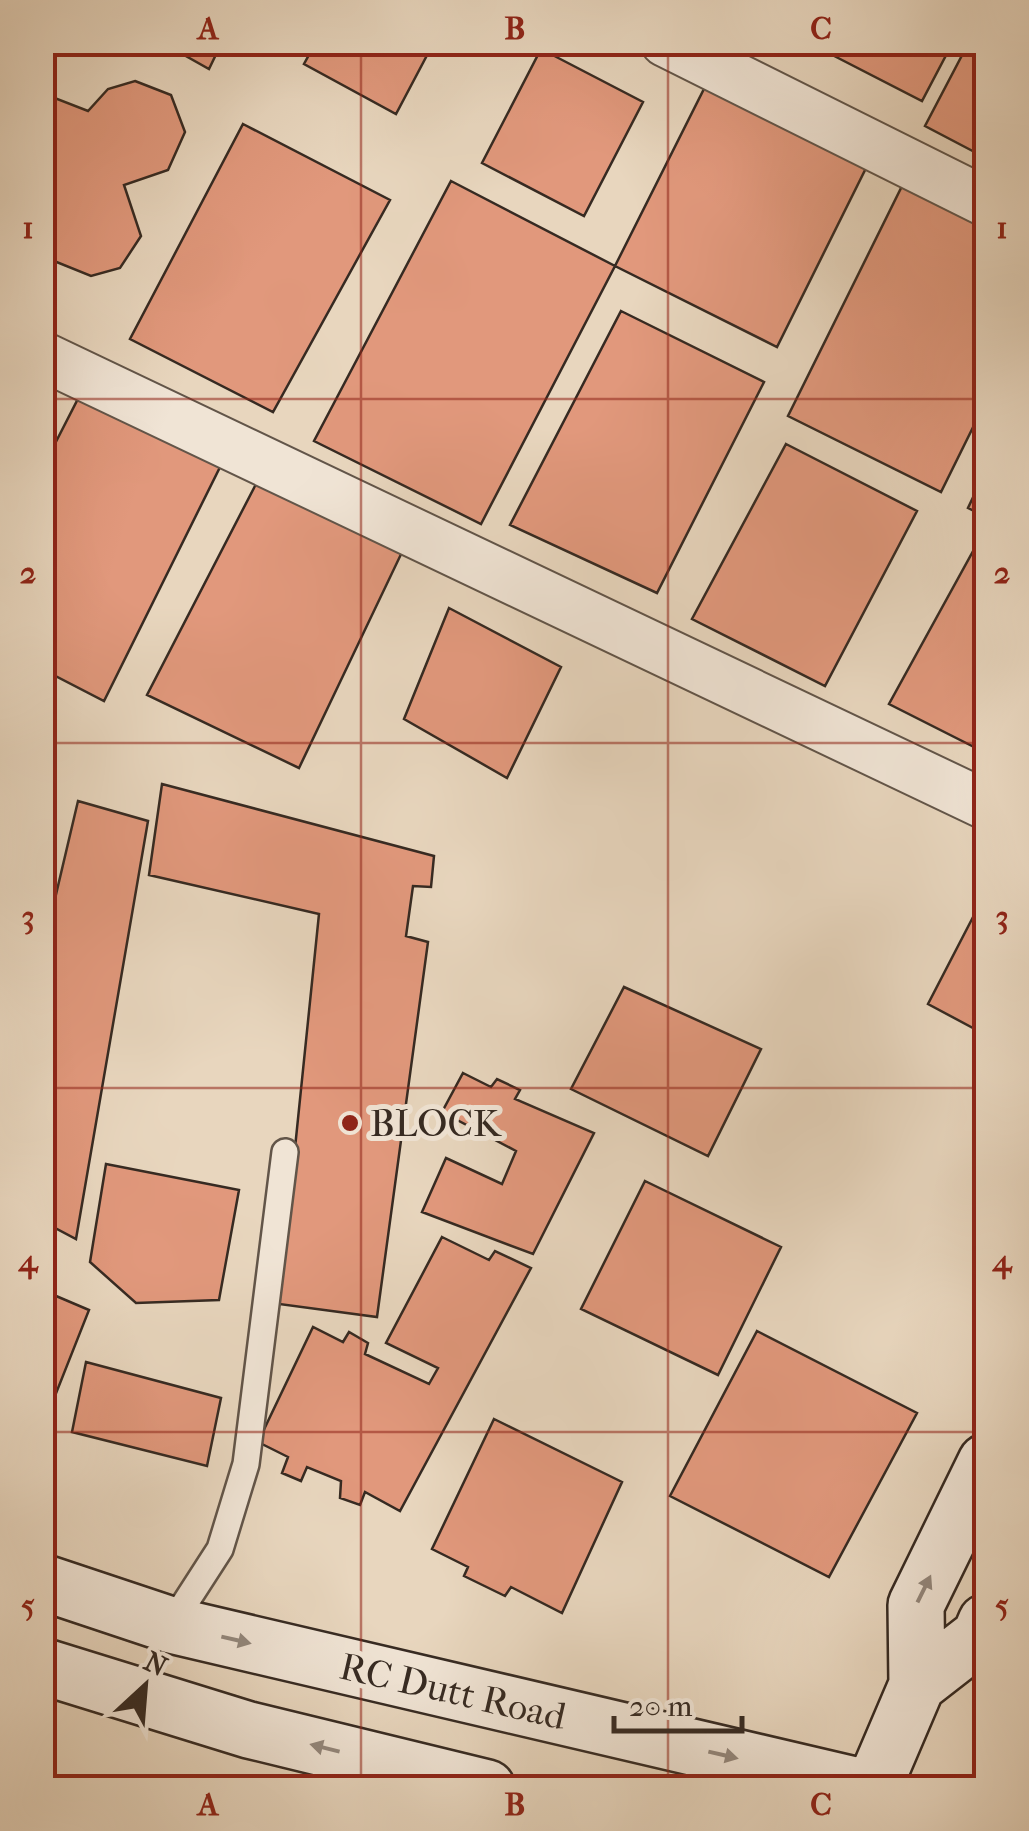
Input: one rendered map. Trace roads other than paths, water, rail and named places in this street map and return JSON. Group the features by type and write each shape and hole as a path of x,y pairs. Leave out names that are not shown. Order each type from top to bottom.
{"main road":[{"path":"870,1788 917,1685 916,1604 986,1462"},
{"name":"RC Dutt Road","path":"42,1582 171,1624 870,1788"},
{"path":"917,1685 980,1636 986,1622"},
{"path":"42,1666 248,1730 487,1788"}],"street":[{"path":"665,42 986,202"},
{"path":"42,356 986,805"}],"lane":[{"path":"171,1624 220,1549 246,1464 285,1152"}],"place":[{"name":"BLOCK","path":"350,1123"}]}
